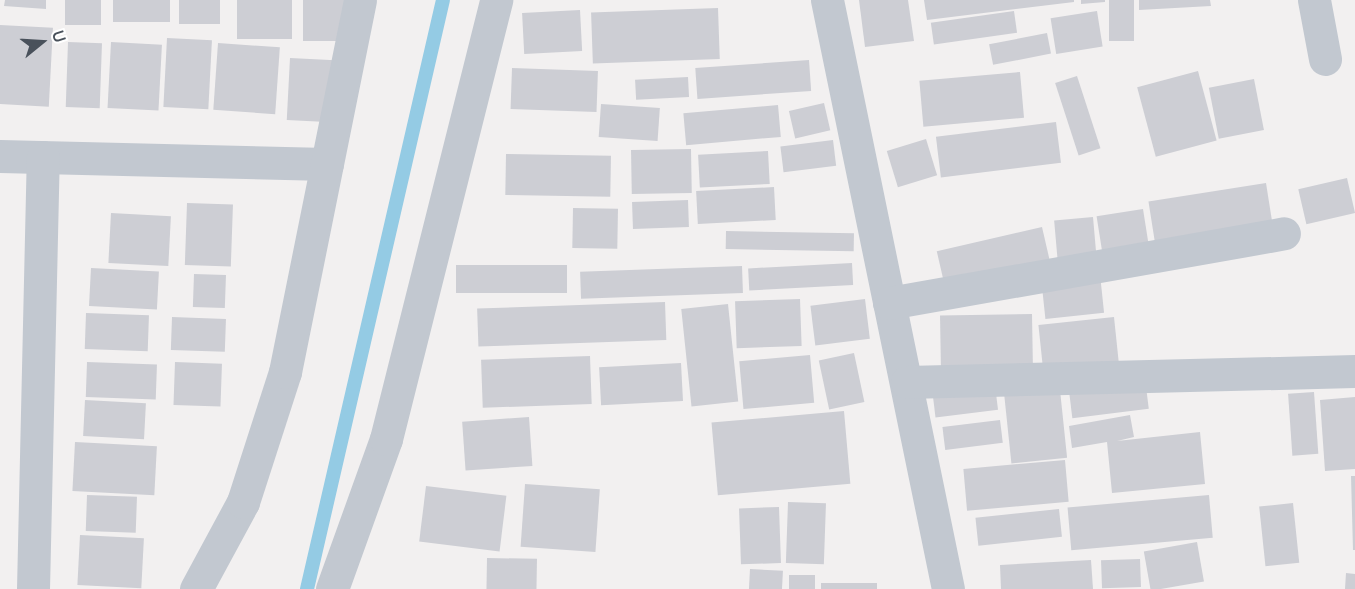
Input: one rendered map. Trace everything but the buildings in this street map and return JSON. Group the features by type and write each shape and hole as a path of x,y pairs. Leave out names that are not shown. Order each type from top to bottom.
{"street":[{"path":"196,589 243,502 285,372 360,0"},
{"path":"332,589 386,439 496,0"},
{"path":"827,0 948,589"},
{"path":"1314,0 1325,59"},
{"path":"0,156 327,164"},
{"path":"33,589 43,157"},
{"path":"889,303 1284,233"},
{"path":"907,382 1355,371"}],"waterway":[{"path":"307,589 443,0"}]}
